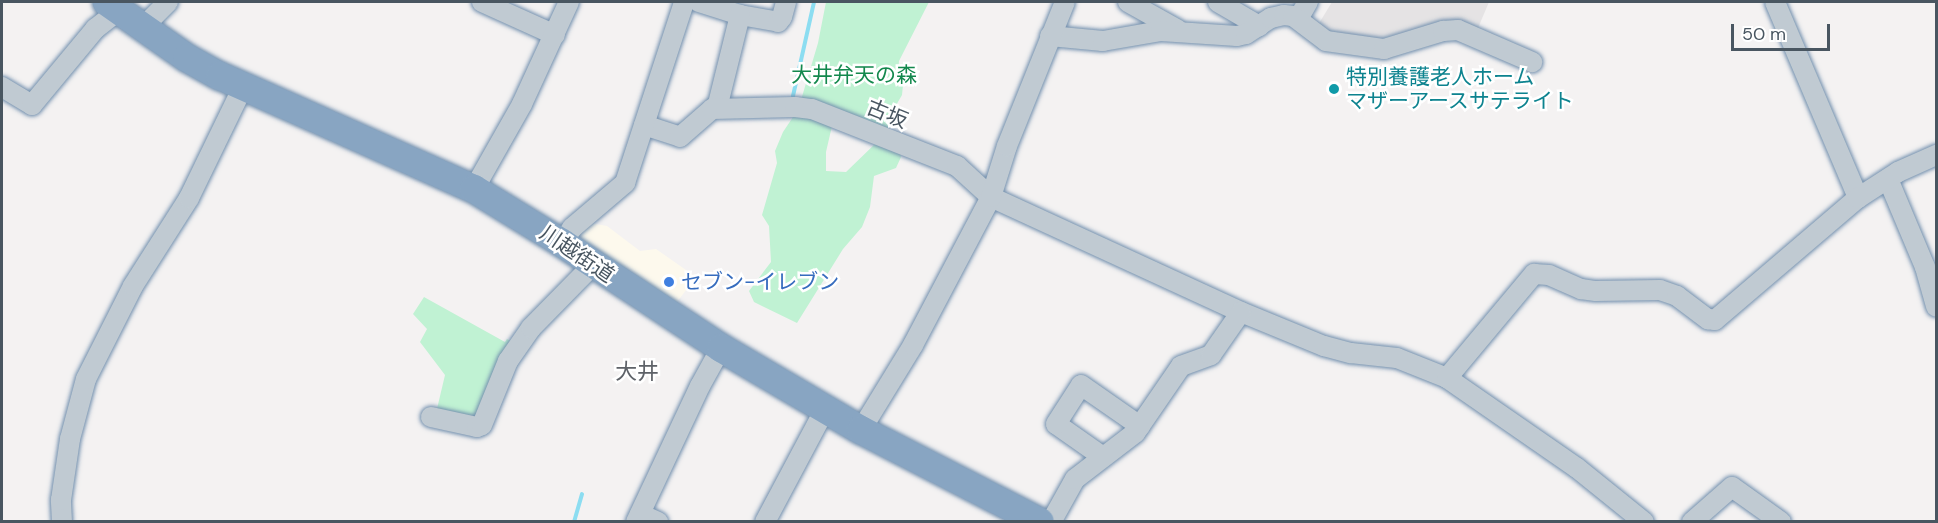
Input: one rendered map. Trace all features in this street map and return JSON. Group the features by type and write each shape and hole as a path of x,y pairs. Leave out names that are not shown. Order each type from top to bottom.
{"highway":[{"name":"川越街道","path":"113,6 187,58 243,87 474,189 562,243 721,348 861,430 1040,522"}],"street":[{"path":"144,26 168,2"},
{"path":"482,2 555,34"},
{"path":"474,189 522,104 569,2"},
{"path":"562,243 572,228 625,183 684,2"},
{"path":"699,2 740,15 778,22 782,17 786,2"},
{"path":"861,430 913,345 991,197 1007,146 1065,2"},
{"path":"1128,2 1183,34"},
{"path":"1218,2 1259,26"},
{"path":"1298,19 1308,2"},
{"path":"1775,2 1858,198"},
{"path":"2,87 32,105 113,6"},
{"path":"644,125 680,137 712,109 717,108 740,15"},
{"path":"1050,36 1103,41 1161,31 1237,36 1246,34 1271,18 1284,15 1298,19 1326,41 1384,49 1443,31 1458,30 1532,62"},
{"path":"62,522 61,500 70,439 86,378 133,286 189,198 243,87"},
{"name":"古坂","path":"717,108 768,106 812,110 957,166 991,197 1241,312 1324,346 1351,353 1397,358 1447,378 1578,468 1644,522"},
{"path":"1447,378 1534,274 1549,275 1581,289 1596,291 1660,290 1694,306 1708,319 1714,320 1858,198 1887,179 1936,155"},
{"path":"1887,179 1925,267 1936,306"},
{"path":"431,417 477,427 482,425 508,362 531,328 593,265"},
{"path":"1051,522 1075,479 1135,433 1181,366 1211,356 1241,312"},
{"path":"658,522 638,518 695,396 721,348"},
{"path":"1103,457 1056,424 1081,385 1140,426"},
{"path":"765,522 825,409"},
{"path":"1692,522 1732,487 1780,522"}],"shaded area":[{"path":"1332,2 1489,2 1478,28 1473,30 1382,44 1315,30"},
{"path":"585,222 607,226 640,251 656,249 696,277 674,306 580,242 578,228"}],"green space":[{"name":"大井弁天の森","path":"826,2 929,2 899,61 898,75 903,85 902,95 891,114 888,128 881,135 801,100 818,43"},
{"path":"797,111 832,126 826,152 826,171 846,172 877,142 899,148 901,157 896,168 874,176 870,207 862,227 843,249 797,323 754,302 749,291 771,262 769,226 762,215 777,163 775,151 783,132"},
{"path":"424,297 505,342 507,339 517,345 483,418 436,413 445,375 420,342 427,329 413,314"}],"waterway":[{"path":"793,96 814,2"},
{"path":"574,522 582,494"}],"place":[{"name":"特別養護老人ホーム マザーアースサテライト","path":"1334,89"},
{"name":"セブン-イレブン","path":"669,282"}],"district":[{"name":"大井","path":"637,372"}]}
